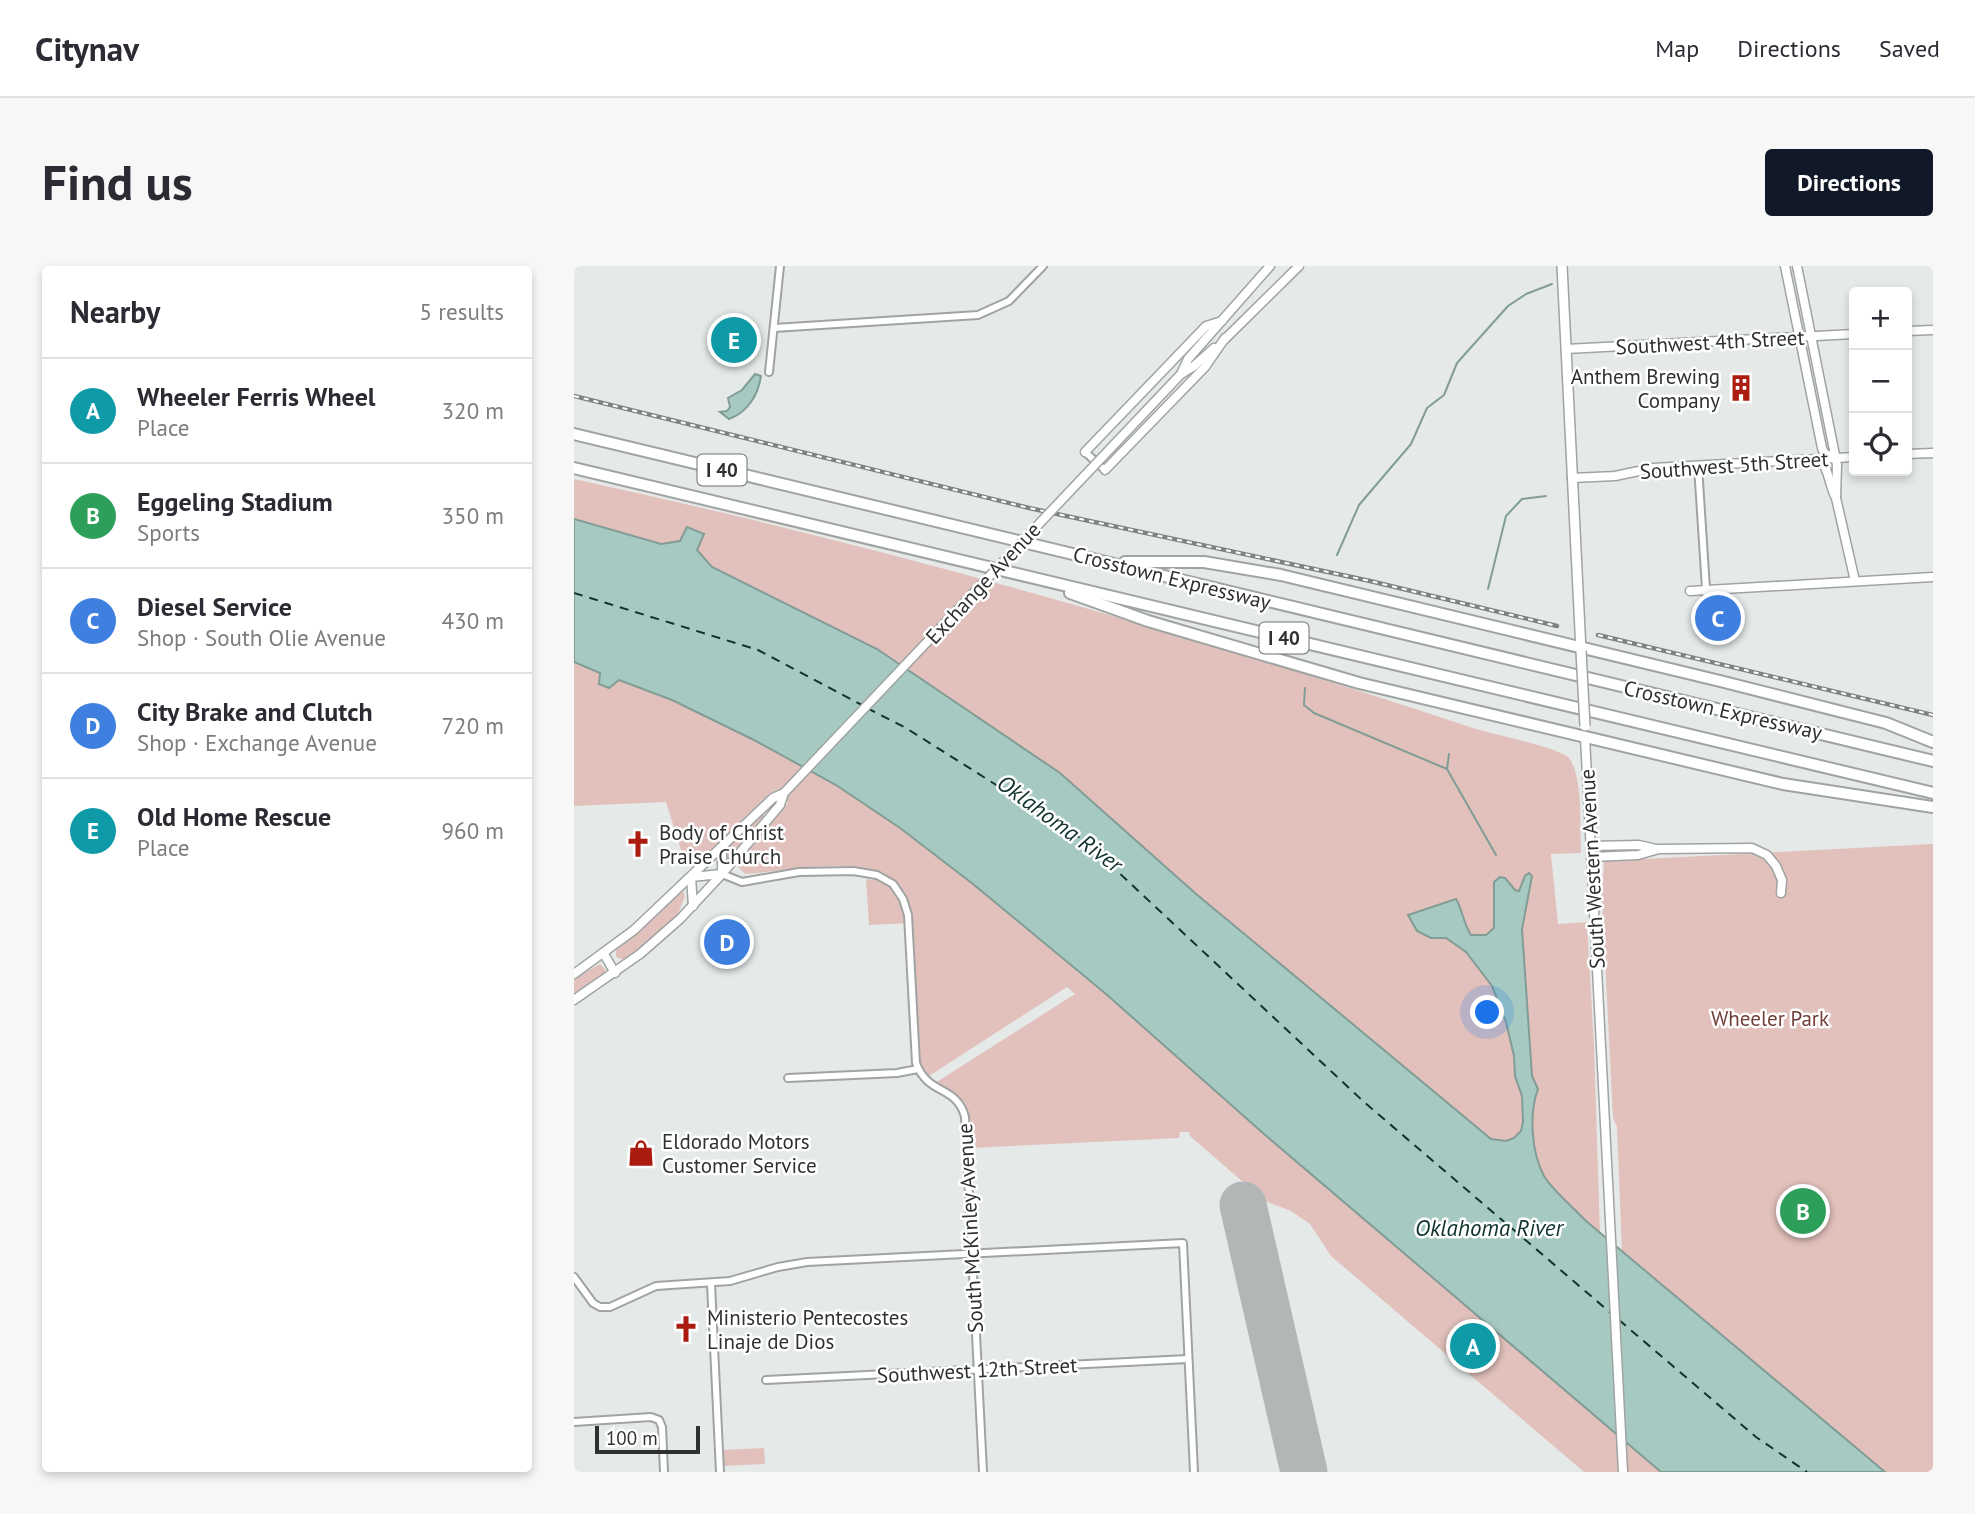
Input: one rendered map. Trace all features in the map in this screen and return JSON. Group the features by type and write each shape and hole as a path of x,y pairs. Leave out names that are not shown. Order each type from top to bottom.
{"highway":[{"name":"Crosstown Expressway","path":"574,434 1933,761"},
{"name":"Crosstown Expressway","path":"574,468 1933,793"},
{"path":"1108,561 1204,562 1270,573 1886,723 1933,742"},
{"path":"1011,572 1148,621 1306,668 1585,731 1783,784 1933,807"}],"main road":[{"name":"Exchange Avenue","path":"1181,374 1188,359 1270,266"},
{"name":"Exchange Avenue","path":"574,974 634,930 773,798 784,793 1181,374 1226,338 1299,266"},
{"name":"South Western Avenue","path":"1562,266 1623,1472"},
{"path":"1785,266 1822,451 1835,458"},
{"path":"1797,266 1838,474 1836,498"},
{"path":"1085,452 1206,326 1222,321"},
{"path":"1912,331 1933,330"},
{"name":"Southwest 4th Street","path":"1566,349 1849,334"},
{"path":"1105,470 1205,367 1226,338"},
{"path":"1912,454 1933,453"},
{"name":"Southwest 5th Street","path":"1572,478 1615,476 1640,469 1849,457"},
{"path":"1819,459 1825,464 1830,488 1836,498 1856,581"},
{"path":"1690,591 1933,577"},
{"name":"Exchange Avenue","path":"574,1000 615,973 693,906 780,804 784,793"},
{"path":"1591,846 1639,845 1659,849 1752,848 1767,855 1776,866 1782,880 1781,892"},
{"path":"693,906 691,877 722,874 722,846"},
{"path":"1591,857 1639,855 1659,849"},
{"path":"604,954 615,973"}],"street":[{"path":"769,372 780,266"},
{"path":"774,328 978,315 1009,301 1043,266"},
{"path":"1085,452 1105,470"},
{"path":"1698,466 1707,604"},
{"path":"722,874 742,882 778,874 853,871 867,873 888,880 896,887 906,906 910,939 914,1048 918,1069 897,1073 788,1078"},
{"name":"South McKinley Avenue","path":"918,1069 932,1086 956,1099 964,1114 984,1472"},
{"path":"574,1277 590,1301 600,1307 610,1307 656,1286 730,1282 778,1267 807,1262 1183,1243 1194,1472"},
{"path":"711,1284 719,1472"},
{"name":"Southwest 12th Street","path":"766,1380 1188,1359"},
{"path":"574,1422 651,1418 659,1420 662,1427 664,1472"}],"green space":[{"name":"Wheeler Park","path":"574,479 800,531 1024,590 1357,690 1476,729 1552,749 1569,758 1579,789 1581,853 1551,854 1558,924 1587,922 1600,1233 1622,1252 1602,900 1604,861 1933,844 1933,1472 1584,1472 1331,1256 1310,1224 1291,1211 1265,1201 1190,1136 1189,1132 1180,1132 1179,1138 971,1148 970,1118 965,1105 956,1094 935,1083 1075,994 1067,987 929,1076 921,1064 919,1053 912,923 869,925 866,879 872,880 881,872 830,866 745,874 738,867 738,862 788,803 775,790 693,867 685,863 666,802 574,806"},
{"path":"763,814 728,859 725,859 728,848"},
{"path":"683,891 685,896 677,916 625,960 616,957 616,950"},
{"path":"600,964 605,973 574,994 574,979"},
{"path":"764,1448 765,1464 724,1466 723,1450"}],"water":[{"path":"755,374 761,376 755,396 742,412 729,419 720,412 727,411 730,407 728,398 742,390"},
{"name":"Oklahoma River","path":"574,519 661,544 680,541 687,527 704,534 697,550 712,567 877,649 1060,773 1195,893 1491,1139 1506,1141 1521,1131 1522,1096 1515,1076 1514,1056 1506,1022 1492,986 1466,952 1446,938 1431,938 1417,931 1408,915 1456,899 1471,935 1486,935 1494,928 1494,882 1500,877 1505,878 1519,891 1529,873 1532,876 1522,929 1532,1076 1538,1089 1533,1109 1534,1144 1544,1176 1586,1221 1885,1472 1661,1472 1264,1134 1106,994 973,884 900,828 836,785 754,740 672,700 619,680 609,688 599,684 600,673 574,662"}],"waterway":[{"path":"1337,555 1359,505 1411,444 1427,408 1444,395 1457,363 1508,306 1526,294 1552,284"},
{"path":"1488,589 1506,516 1522,499 1546,496"},
{"path":"1305,688 1304,705 1314,713 1447,769"},
{"path":"1449,754 1447,769 1496,855"}],"ferry route":[{"path":"574,593 758,650 862,705"},
{"path":"867,708 906,728 1085,841 1364,1102 1612,1314"},
{"path":"1619,1320 1756,1437 1807,1472"}],"runway":[{"path":"1243,1205 1304,1472"}],"railway":[{"path":"574,396 1029,508 1370,581 1557,626"},
{"path":"1598,635 1933,715"}],"place":[{"name":"Old Home Rescue","path":"734,340"},
{"name":"Anthem Brewing Company","path":"1741,388"},
{"name":"Diesel Service","path":"1718,618"},
{"name":"Body of Christ Praise Church","path":"638,844"},
{"name":"City Brake and Clutch","path":"727,942"},
{"name":"Eldorado Motors Customer Service","path":"641,1153"},
{"name":"Eggeling Stadium","path":"1803,1211"},
{"name":"Ministerio Pentecostes Linaje de Dios","path":"686,1329"},
{"name":"Wheeler Ferris Wheel","path":"1473,1346"}]}
